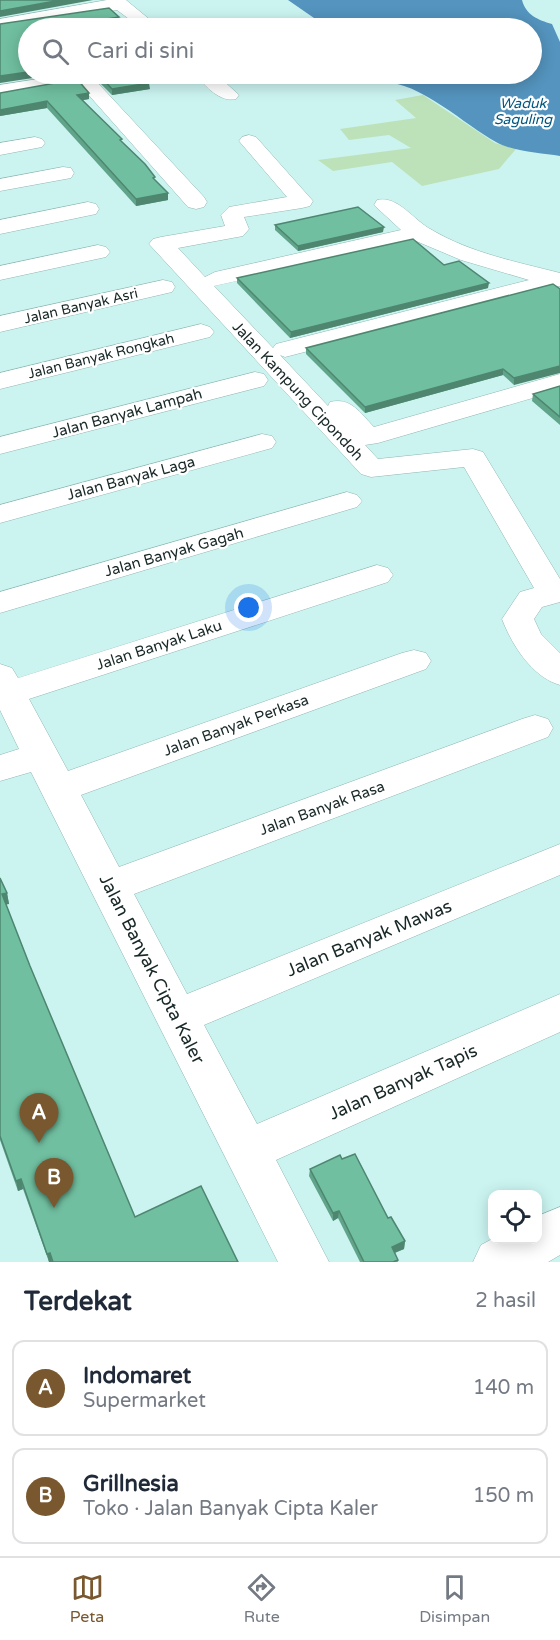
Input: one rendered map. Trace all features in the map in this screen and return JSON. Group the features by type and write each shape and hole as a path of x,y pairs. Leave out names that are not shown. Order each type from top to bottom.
{"street":[{"path":"32,18 118,2 138,18"},
{"path":"0,24 18,21"},
{"path":"0,91 40,84"},
{"path":"98,84 196,202"},
{"path":"216,84 229,95"},
{"name":"Jalan Kampung Cipondoh","path":"249,141 302,201 237,212 232,215 238,229 235,231 161,244 371,468 473,458 553,594 531,599 518,619 526,639 560,673"},
{"path":"0,149 35,143"},
{"path":"0,185 63,173"},
{"path":"385,205 420,233 454,250 558,280"},
{"path":"0,227 88,209"},
{"path":"216,279 420,233"},
{"path":"184,248 285,349 368,437 560,382"},
{"path":"0,273 98,252"},
{"path":"285,349 558,280"},
{"name":"Jalan Banyak Asri","path":"0,324 163,287"},
{"name":"Jalan Banyak Rongkah","path":"0,381 201,332"},
{"name":"Jalan Banyak Lampah","path":"0,446 255,380"},
{"name":"Jalan Banyak Laga","path":"0,514 262,442"},
{"name":"Jalan Banyak Gagah","path":"0,603 347,501"},
{"name":"Jalan Banyak Laku","path":"4,684 377,575"},
{"name":"Jalan Banyak Perkasa","path":"0,768 31,749 414,661"},
{"name":"Jalan Banyak Cipta Kaler","path":"4,684 31,749 110,887 304,1262"},
{"name":"Jalan Banyak Rasa","path":"110,887 535,728"},
{"name":"Jalan Banyak Mawas","path":"177,1017 560,860"},
{"name":"Jalan Banyak Tapis","path":"246,1151 560,1012"},
{"path":"498,1262 560,1230"}],"green space":[{"path":"423,95 495,143 516,149 499,169 422,186 392,162 333,171 318,160 411,148 389,135 349,140 340,129 416,118 395,100"}],"water":[{"name":"Waduk Saguling","path":"288,0 522,0 526,10 537,18 314,18"},
{"name":"Waduk Saguling","path":"542,21 552,24 560,42 560,156 528,152 496,142 440,104 396,84 542,84"}],"building":[{"path":"0,0 61,0 0,11"},
{"path":"109,8 119,17 113,18 41,18"},
{"path":"18,21 18,73 0,76 0,24"},
{"path":"50,84 81,84 89,93 77,95 122,139 120,140 145,164 155,177 153,178 168,193 136,199 47,101 0,110 0,93"},
{"path":"107,84 143,84 112,89"},
{"path":"358,207 384,227 298,246 275,225"},
{"path":"413,239 444,265 459,261 489,283 291,332 237,278"},
{"path":"553,284 560,289 560,366 514,378 503,369 365,407 306,348"},
{"path":"560,386 560,417 533,394"},
{"path":"0,878 7,893 2,894 30,966 135,1217 201,1186 238,1262 53,1262 50,1253 47,1254 21,1179 16,1181 0,1136"},
{"path":"355,1154 388,1218 391,1217 405,1241 392,1247 398,1260 393,1262 364,1262 339,1211 333,1213 310,1169 340,1155 342,1159"}],"place":[{"name":"Indomaret","path":"39,1143"},
{"name":"Grillnesia","path":"54,1208"}]}
